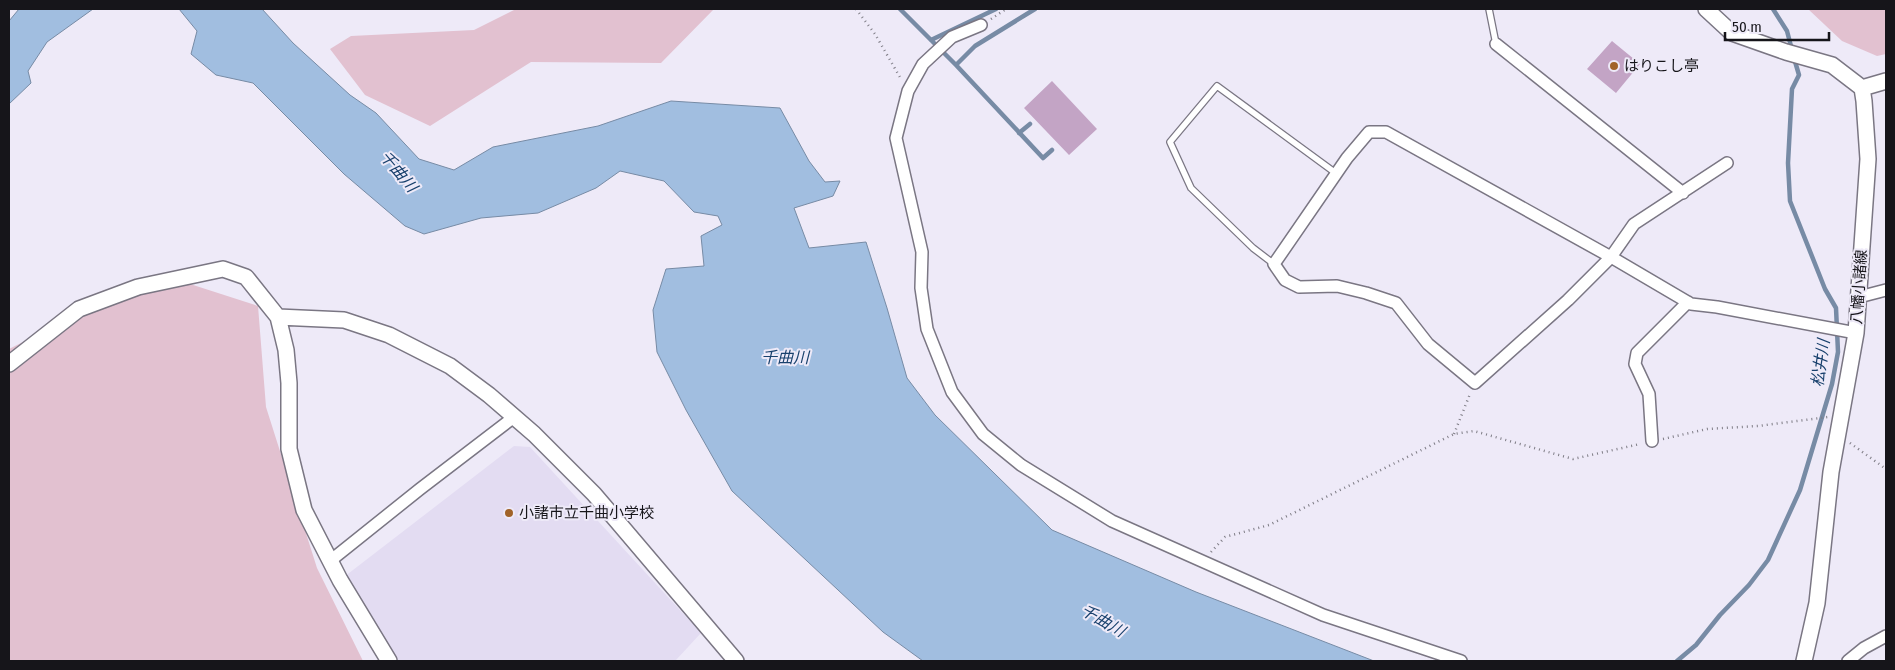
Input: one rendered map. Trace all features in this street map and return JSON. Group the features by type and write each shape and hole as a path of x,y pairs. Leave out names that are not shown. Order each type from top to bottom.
{"street":[{"path":"1706,9 1732,33 1786,52 1832,65 1862,88 1886,81"},
{"path":"981,25 952,37 922,64 908,91 896,138 922,252 921,288 926,329 952,392 983,434 1020,465 1112,522 1323,615 1461,661"},
{"path":"1496,44 1683,193"},
{"name":"八幡小諸線","path":"1804,661 1817,603 1831,472 1856,333 1868,159 1862,88"},
{"path":"1727,163 1634,224 1611,257 1568,300 1475,383 1428,344 1396,303 1366,292 1337,286 1299,287 1285,280 1274,264 1347,158 1369,132 1386,132 1611,257 1692,304 1856,333"},
{"path":"9,364 79,309 138,287 223,269 246,277 278,318 286,350 289,383 290,449 304,510 330,560 389,661"},
{"path":"1859,297 1886,290"},
{"path":"1652,441 1649,394 1635,364 1636,354 1688,302"},
{"path":"278,318 344,320 389,335 450,366 534,434 594,494 736,661"},
{"path":"330,560 514,417"},
{"path":"1848,661 1864,648 1886,636"}],"lane":[{"path":"1489,9 1496,44"},
{"path":"1274,264 1253,248 1191,188 1170,142 1217,86 1337,174"}],"path":[{"path":"856,9 876,34 908,91"},
{"path":"981,25 1006,9"},
{"path":"1201,562 1225,537 1269,525 1454,434 1475,383"},
{"path":"1838,435 1886,469"}],"shaded area":[{"path":"516,9 714,9 661,63 531,62 430,126 365,95 330,49 351,36 474,30"},
{"path":"1808,9 1886,9 1886,54 1877,56 1842,41"},
{"path":"159,274 258,306 266,407 317,568 363,661 9,661 9,349"},
{"name":"小諸市立千曲小学校","path":"514,446 530,447 701,633 677,661 399,661 340,580"}],"water":[{"path":"19,9 93,9 47,42 28,71 31,83 9,104 9,21"},
{"name":"千曲川","path":"179,9 262,9 293,43 350,95 376,113 419,159 454,170 493,147 598,126 671,101 780,108 809,161 825,182 840,181 833,196 794,208 809,248 866,242 907,378 935,415 1052,530 1196,592 1374,661 923,661 883,632 732,491 686,410 657,352 653,310 666,269 704,266 701,236 722,225 718,216 694,212 664,181 620,171 596,188 538,213 481,218 424,234 405,226 344,174 253,83 216,75 191,54 197,31"}],"building":[{"name":"はりこし亭","path":"1612,41 1640,64 1616,93 1587,69"},
{"path":"1052,81 1097,129 1069,155 1024,108"}],"waterway":[{"path":"900,9 956,65 1043,158 1052,150"},
{"path":"931,40 996,9"},
{"path":"956,65 975,46 1035,9"},
{"name":"松井川","path":"1773,9 1787,31 1792,50"},
{"name":"松井川","path":"1677,661 1696,645 1720,615 1749,585 1768,560 1800,490 1832,384 1838,352 1836,308 1825,289 1790,201 1788,163 1792,89 1799,75 1794,58"},
{"path":"1019,133 1030,124"}],"place":[{"name":"はりこし亭","path":"1614,66"},
{"name":"小諸市立千曲小学校","path":"509,513"}]}
